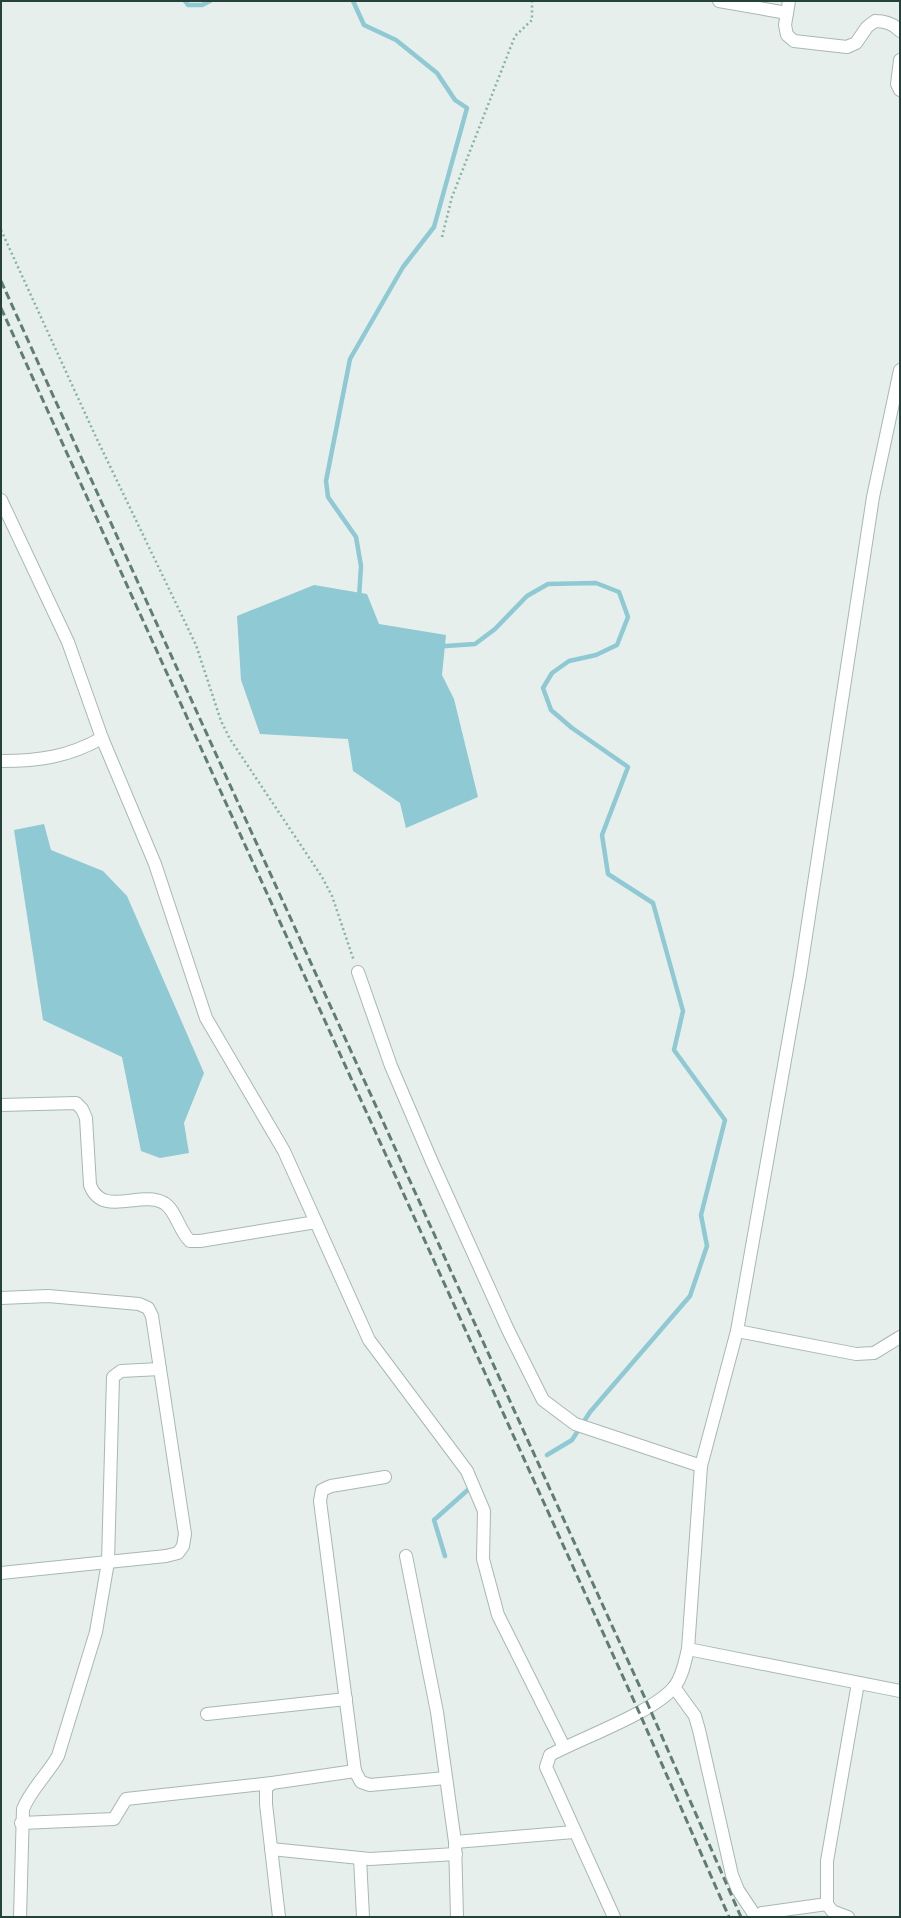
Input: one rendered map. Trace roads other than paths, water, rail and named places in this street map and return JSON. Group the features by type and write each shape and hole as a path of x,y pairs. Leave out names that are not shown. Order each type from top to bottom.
{"street":[{"path":"719,1 788,7 785,25 787,35 794,40 848,47 856,43 867,27 875,21 890,23 895,25 900,31"},
{"path":"900,60 897,84 900,90"},
{"path":"614,1917 574,1832 546,1767 550,1755 649,1707 674,1687 682,1673 688,1649 701,1466 737,1331 800,975 874,498 900,370"},
{"path":"1,500 68,642 102,738 152,857 206,1018 284,1151 369,1340 467,1471 484,1511 483,1559 498,1615 564,1747"},
{"path":"1,761 31,761 53,758 102,738"},
{"path":"358,972 394,1074 432,1162 508,1330 543,1400 575,1424 701,1466"},
{"path":"1,1106 76,1103 82,1109 86,1118 90,1185 93,1194 108,1202 155,1199 165,1204 172,1211 182,1234 190,1241 200,1241 316,1222"},
{"path":"1,1298 48,1296 139,1304 148,1308 152,1316 185,1534 183,1546 178,1553 166,1556 1,1573"},
{"path":"737,1331 856,1354 874,1353 900,1337"},
{"path":"20,1917 22,1809 28,1795 50,1770 58,1756 96,1632 108,1562 113,1377 121,1371 160,1369"},
{"path":"385,1477 330,1486 322,1490 320,1501 355,1771 361,1782 370,1785 446,1778"},
{"path":"406,1556 437,1712 456,1848 458,1917"},
{"path":"688,1649 900,1691"},
{"path":"848,1917 832,1911 827,1904 827,1861 858,1682"},
{"path":"674,1687 695,1716 732,1875 738,1890 756,1917 762,1913 827,1904"},
{"path":"207,1714 346,1699"},
{"path":"21,1824 114,1819 126,1799 272,1783 355,1771"},
{"path":"272,1783 266,1788 279,1917"},
{"path":"271,1849 370,1859 574,1832"},
{"path":"360,1858 363,1917"}],"water":[{"path":"314,585 367,594 379,624 446,635 442,675 454,699 478,797 406,828 400,803 353,771 348,739 260,734 241,680 237,616"},
{"path":"44,824 51,850 103,871 127,896 204,1073 184,1123 189,1153 160,1158 141,1151 122,1057 43,1020 14,830"}],"waterway":[{"path":"185,1 188,5 202,5 210,1"},
{"path":"353,1 364,25 396,40 437,73 455,100 467,108 434,227 403,267 350,359 326,481 328,497 356,537 361,566 359,598"},
{"path":"439,645 475,644 495,629 527,596 548,584 596,583 619,592 628,617 617,645 596,655 569,661 552,673 543,688 551,710 572,728 628,767 602,835 608,874 653,903 683,1011 674,1050 725,1120 701,1215 707,1246 690,1296 590,1412 572,1440 547,1455"},
{"path":"445,1556 434,1520 470,1488"}],"railway":[{"path":"1,281 649,1707 741,1917"},
{"path":"1,308 639,1712 729,1917"}]}
